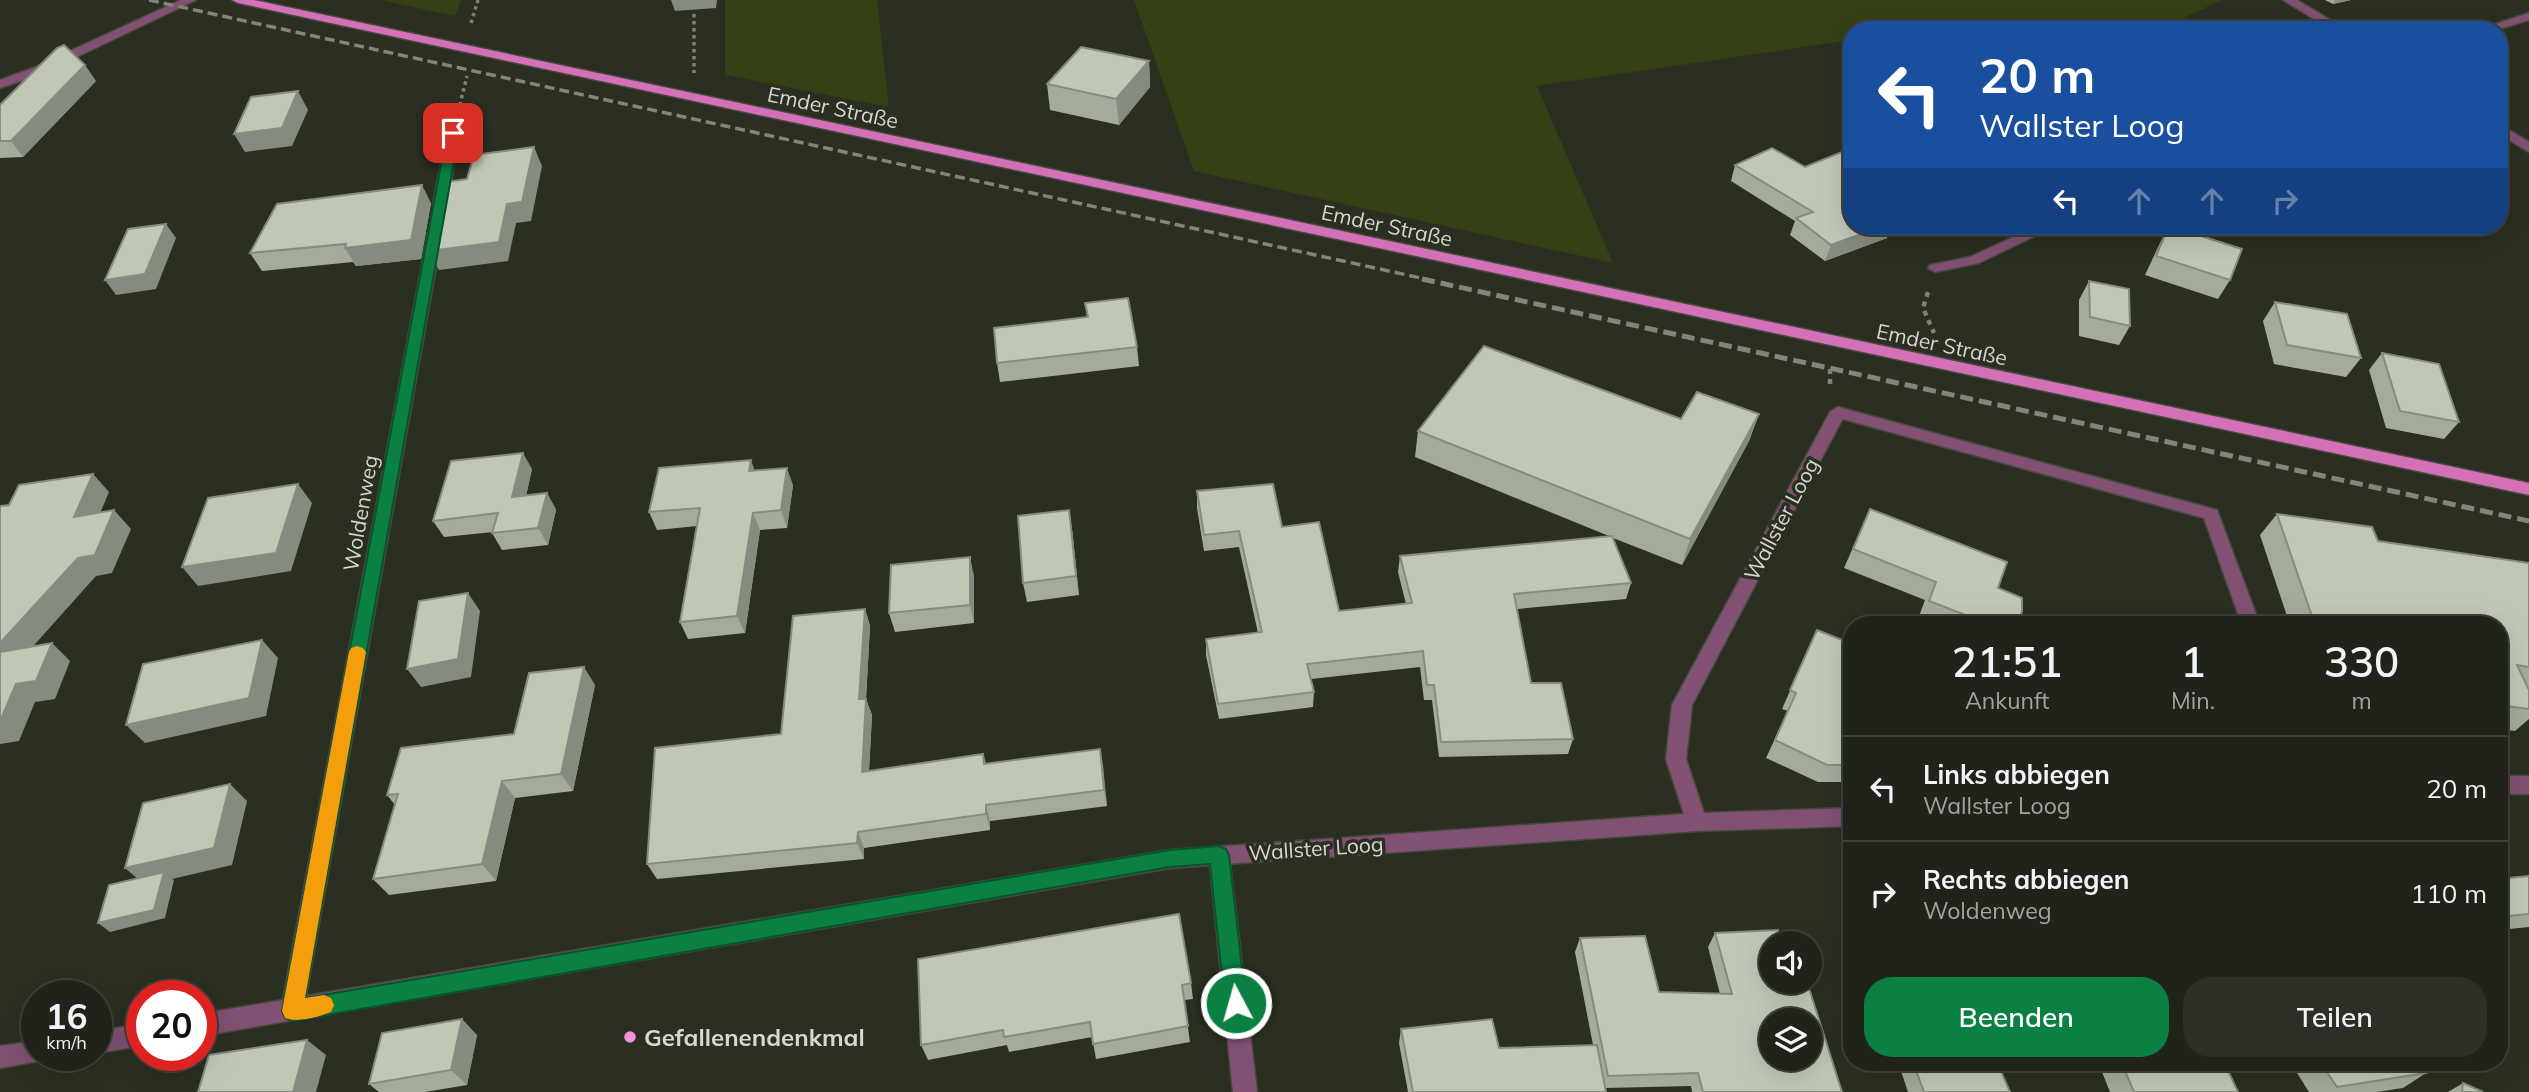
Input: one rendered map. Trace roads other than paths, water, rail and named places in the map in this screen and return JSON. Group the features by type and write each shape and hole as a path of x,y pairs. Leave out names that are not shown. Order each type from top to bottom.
{"main road":[{"name":"Emder Straße","path":"238,0 2529,489"}],"street":[{"path":"0,84 37,71 190,0"},
{"path":"2289,0 2325,21"},
{"path":"2508,22 2529,16"},
{"name":"Woldenweg","path":"292,1011 453,133"},
{"path":"2508,134 2529,148"},
{"path":"1935,268 1974,260 2028,235"},
{"name":"Wallster Loog","path":"217,1023 1170,859 1697,822 1676,759 1682,705 1838,412 2211,514 2248,616"},
{"path":"2508,785 2529,785"},
{"path":"1697,822 1843,817"},
{"path":"1219,855 1245,1092"},
{"path":"0,1058 21,1055"}],"railway":[{"path":"149,0 1430,280"},
{"path":"1422,279 2529,521"}],"place":[{"name":"Gefallenendenkmal","path":"630,1037"}]}
